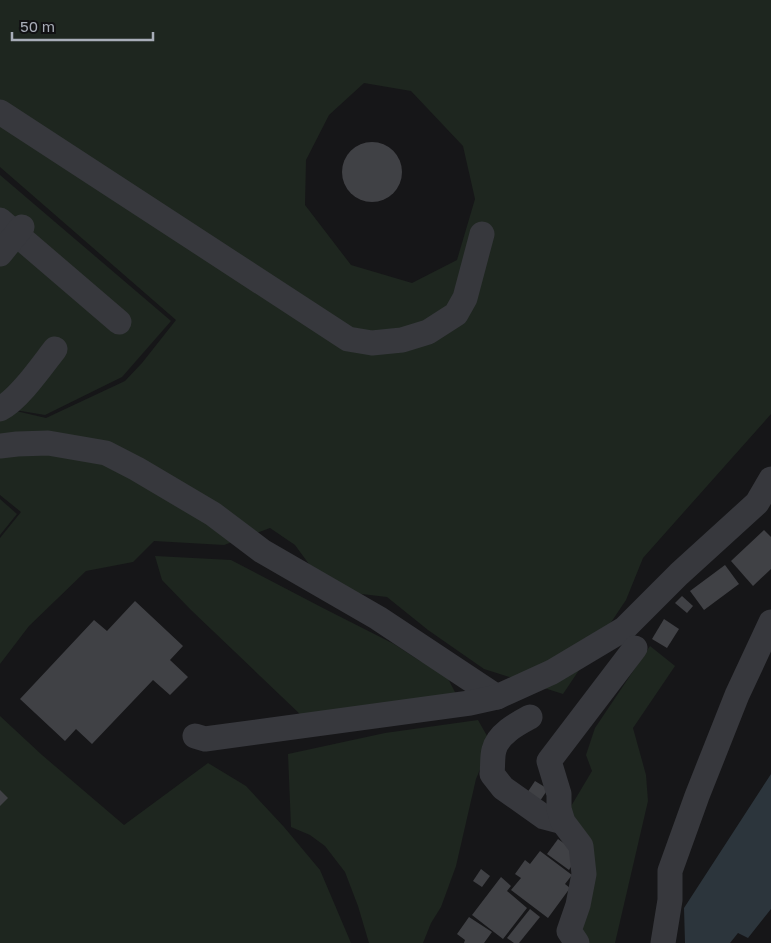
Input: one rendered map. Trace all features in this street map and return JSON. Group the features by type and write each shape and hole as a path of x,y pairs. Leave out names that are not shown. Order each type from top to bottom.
{"street":[{"path":"0,112 348,339 372,343 402,340 428,332 456,314 465,298 482,234"},
{"path":"0,254 13,227 119,322"},
{"path":"0,409 8,405 20,393 55,349"},
{"path":"0,446 48,443 106,453 213,514 262,551 378,618 497,697"},
{"path":"195,736 206,739 470,703 497,697 552,672 624,629 679,574 764,508 771,479"},
{"path":"663,943 670,900 670,871 737,695 771,622"},
{"path":"577,943 569,931 578,905 584,874 581,846 562,822 559,809 559,794 549,761 635,648"},
{"path":"530,717 501,737 494,749 492,774 503,788 510,793 544,816 562,822"}],"shaded area":[{"path":"0,0 771,0 771,414 643,558 626,600 563,694 484,669 428,630 387,597 328,590 295,545 270,528 224,545 154,541 133,562 86,571 29,626 0,664 0,538 21,512 0,495 0,419 16,411 46,418 125,381 176,320 0,167","holes":["364,83 411,91 463,146 475,199 457,260 412,283 351,265 305,205 306,160 329,115"]},
{"path":"0,175 171,321 122,377 45,415 15,410 0,416"},
{"path":"0,499 17,514 0,535"},
{"path":"155,556 231,560 394,644 420,661 442,667 457,696 303,717 162,580"},
{"path":"650,646 675,666 633,728 646,775 648,801 615,943 567,943 584,906 567,813 592,771 586,755 595,728"},
{"path":"0,716 42,755 124,825 208,763 246,786 320,870 351,943 0,943"},
{"path":"478,720 491,743 476,779 456,866 441,907 431,923 423,943 369,943 345,872 325,846 310,835 291,827 288,754 385,733"},
{"path":"771,774 771,909 748,938 738,933 730,943 685,943 684,908"}],"building":[{"path":"372,142 389,147 397,155 402,172 397,189 389,197 372,202 355,197 347,189 342,172 347,155 355,147"},
{"path":"764,530 771,537 771,569 753,586 731,561"},
{"path":"725,565 739,584 704,610 690,591"},
{"path":"682,596 693,606 687,613 675,603"},
{"path":"135,601 183,646 170,660 188,677 170,695 153,680 92,744 76,729 65,741 20,699 94,620 107,631"},
{"path":"664,619 679,629 667,648 652,639"},
{"path":"535,781 548,789 540,801 527,793"},
{"path":"0,790 8,798 0,806"},
{"path":"558,839 572,849 574,862 569,870 547,854"},
{"path":"540,851 572,875 565,884 570,888 548,918 511,890 521,878 515,874 525,860 530,864"},
{"path":"481,869 490,876 482,887 473,881"},
{"path":"501,877 511,886 507,891 527,908 503,939 472,915"},
{"path":"530,909 540,917 519,943 514,943 507,938"},
{"path":"469,917 492,932 484,943 464,943 465,940 457,934"}]}
